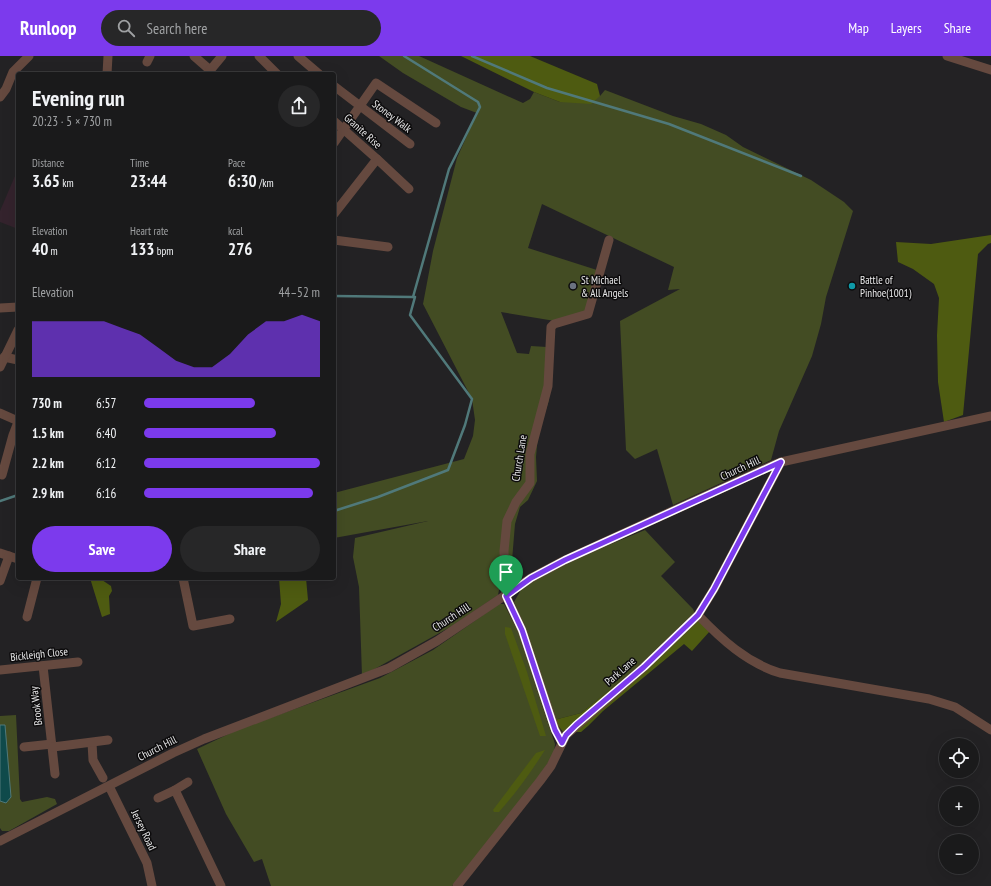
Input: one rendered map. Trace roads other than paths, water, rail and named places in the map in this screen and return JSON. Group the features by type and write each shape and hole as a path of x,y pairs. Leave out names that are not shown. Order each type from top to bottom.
{"street":[{"path":"0,97 6,89 13,72 28,56"},
{"path":"107,72 108,56"},
{"path":"194,56 209,72 222,56"},
{"path":"259,56 275,72"},
{"path":"298,56 317,72"},
{"path":"947,56 991,70"},
{"path":"336,140 376,83 436,123"},
{"name":"Stoney Walk","path":"336,88 410,144"},
{"name":"Granite Rise","path":"336,123 410,189"},
{"path":"336,211 377,159"},
{"path":"336,240 388,247"},
{"name":"Church Lane","path":"562,743 555,730 522,630 506,596 504,551 507,521 516,502 530,483 530,454 548,386 551,327 554,324 588,314 609,240"},
{"path":"0,308 16,307"},
{"path":"0,367 16,334"},
{"path":"4,357 16,360"},
{"path":"0,413 16,421"},
{"name":"Church Hill","path":"0,842 173,753 204,739 358,682 389,668 437,641 531,578 565,560 781,462 991,416"},
{"path":"2,475 6,455 16,428"},
{"name":"Park Lane","path":"457,886 551,766 566,735 644,667 698,615 714,589 781,462"},
{"path":"0,553 14,558 0,581"},
{"path":"27,617 36,580"},
{"path":"183,580 193,626 230,619"},
{"path":"698,615 726,642 769,670 929,699 955,707 991,730"},
{"name":"Bickleigh Close","path":"2,670 78,662"},
{"name":"Brook Way","path":"43,666 55,774"},
{"path":"24,747 92,743 108,740"},
{"path":"92,743 93,760 103,778"},
{"path":"158,798 188,782"},
{"name":"Jersey Road","path":"109,786 147,863 152,886"},
{"path":"175,790 221,886"}],"water":[{"path":"0,725 5,725 11,797 6,803 0,801"}],"waterway":[{"path":"336,510 378,497 448,470 465,425 472,399 410,315 415,297 413,297 449,169 480,107 478,102 404,56"},
{"path":"472,56 547,88 669,124 801,176"},
{"path":"336,296 413,297"},
{"path":"0,501 16,496"}],"place":[{"name":"St Michael & All Angels","path":"573,286"},
{"name":"Battle of Pinhoe(1001)","path":"852,286"}]}
